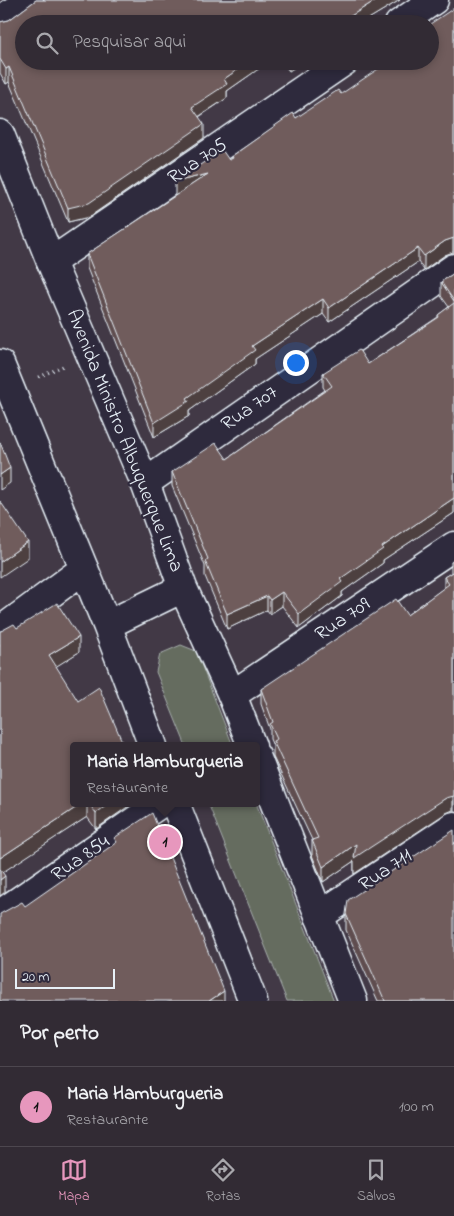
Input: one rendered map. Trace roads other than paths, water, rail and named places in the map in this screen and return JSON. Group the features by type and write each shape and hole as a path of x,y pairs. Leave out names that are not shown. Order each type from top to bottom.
{"street":[{"path":"0,21 29,0"},
{"path":"412,15 434,0"},
{"name":"Rua 705","path":"51,262 332,70"},
{"name":"Avenida Ministro Albuquerque Lima","path":"0,134 51,262 145,482 183,588 232,695 250,742"},
{"name":"Rua 707","path":"145,482 454,268"},
{"path":"0,364 84,568 151,742"},
{"name":"Rua 709","path":"232,695 454,546"},
{"path":"0,631 84,568"},
{"path":"107,626 183,588"},
{"path":"260,766 353,1001"},
{"name":"Rua 854","path":"0,914 155,807"},
{"path":"177,807 253,1001"},
{"name":"Rua 711","path":"319,916 454,826"}],"place":[{"name":"Maria Hamburgueria","path":"165,842"}]}
